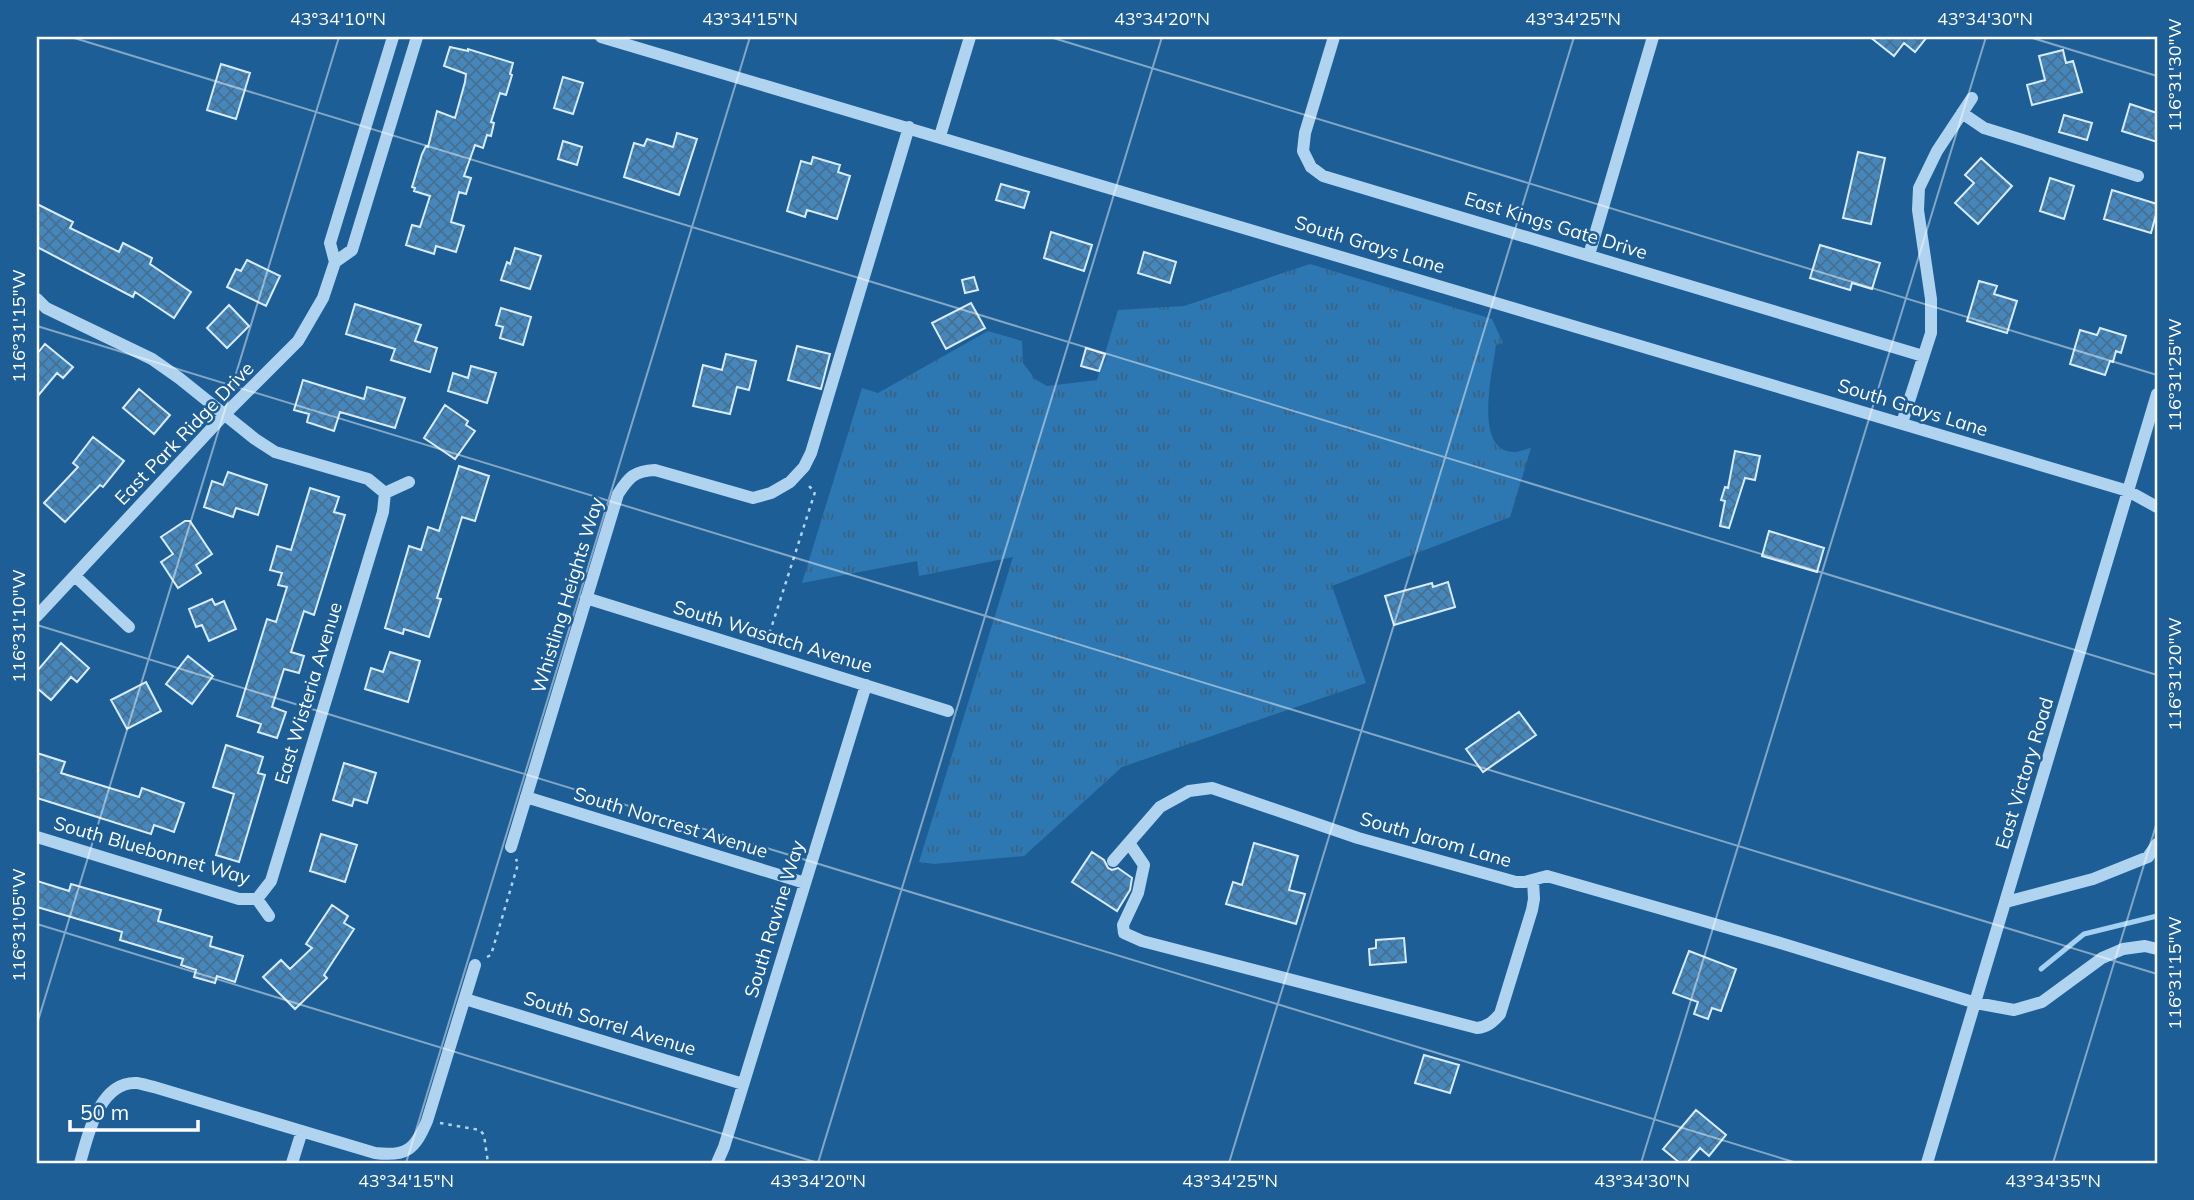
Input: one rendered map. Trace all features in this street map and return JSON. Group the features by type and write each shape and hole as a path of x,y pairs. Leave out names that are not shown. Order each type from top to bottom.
{"street":[{"name":"East Park Ridge Drive","path":"37,616 225,414 298,341 323,298 335,262 330,243 393,37"},
{"name":"East Park Ridge Drive","path":"335,262 352,250 417,37"},
{"name":"South Grays Lane","path":"601,37 2128,491 2157,507"},
{"path":"940,136 970,37"},
{"name":"East Kings Gate Drive","path":"1334,37 1305,133 1303,151 1311,167 1323,176 1923,356"},
{"path":"1589,255 1653,37"},
{"path":"1902,423 1931,333 1931,299 1918,210 1919,188 1937,152 1972,98"},
{"path":"1962,113 1984,128 2138,176"},
{"name":"Whistling Heights Way","path":"511,848 618,494 627,481 639,471 655,470 753,498 771,493 790,482 804,467 811,453 909,127"},
{"path":"37,299 46,308 152,359 275,452 368,479 385,493 410,482"},
{"name":"East Victory Road","path":"1927,1163 2157,394"},
{"name":"East Wisteria Avenue","path":"257,899 271,881 379,525 385,493"},
{"path":"75,576 129,627"},
{"name":"South Wasatch Avenue","path":"586,598 948,711"},
{"name":"South Ravine Way","path":"717,1163 866,685"},
{"name":"South Jarom Lane","path":"1113,861 1160,807 1189,791 1212,788 1358,838 1516,881 1525,882 1547,876 1976,1003 2014,1010 2042,1002 2102,958 2123,949 2145,946 2157,948"},
{"name":"South Norcrest Avenue","path":"526,797 805,883"},
{"name":"South Bluebonnet Way","path":"37,837 239,899 257,899"},
{"path":"1129,843 1143,865 1138,893 1123,925 1124,933 1142,941 1477,1028 1493,1022 1500,1014 1532,910 1533,880"},
{"path":"2006,902 2093,879 2148,857 2157,844"},
{"path":"257,899 269,916"},
{"path":"80,1163 93,1120 102,1102 118,1088 135,1083 375,1153 393,1155 410,1149 421,1137 427,1121 475,965"},
{"name":"South Sorrel Avenue","path":"465,999 743,1084"},
{"path":"292,1163 302,1131"}],"path":[{"path":"762,653 816,492 798,474"},
{"path":"475,965 491,955 518,864 511,848"},
{"path":"427,1121 480,1130 484,1135 488,1163"}],"green space":[{"path":"1310,264 1492,319 1503,343 1496,345 1489,390 1489,425 1493,439 1502,449 1515,452 1531,448 1510,517 1332,586 1366,683 1122,767 1024,856 934,864 919,862 1013,557 919,576 917,561 802,583 862,388 878,393 988,331 1022,341 1023,363 1035,379 1047,386 1097,380 1118,310 1184,306"}],"building":[{"path":"1870,37 1927,37 1915,52 1904,43 1894,56"},
{"path":"450,47 468,49 513,63 506,95 500,93 491,122 494,123 491,136 487,135 483,148 475,145 464,176 471,178 466,194 459,192 451,222 464,226 456,252 436,246 434,254 406,245 412,225 420,227 430,196 414,191 415,188 412,187 422,154 426,146 428,147 437,111 455,118 465,82 466,74 444,66"},
{"path":"2063,50 2066,63 2073,61 2082,92 2032,105 2027,85 2045,80 2039,56"},
{"path":"221,64 250,73 236,119 207,110"},
{"path":"563,77 583,83 573,114 554,108"},
{"path":"2130,104 2157,113 2157,142 2122,131"},
{"path":"2064,115 2092,123 2087,140 2059,132"},
{"path":"677,133 697,139 679,195 624,177 634,143 644,146 647,139 673,147"},
{"path":"563,141 582,147 577,165 558,159"},
{"path":"1858,152 1885,158 1871,224 1843,218"},
{"path":"813,157 840,165 838,172 850,176 837,219 807,210 805,217 787,211 801,161 811,164"},
{"path":"1981,158 2012,186 1978,224 1955,203 1974,183 1965,175"},
{"path":"2050,178 2074,186 2064,219 2040,211"},
{"path":"1001,184 1029,192 1024,208 996,200"},
{"path":"2112,190 2157,204 2151,233 2104,219"},
{"path":"37,204 73,222 70,228 119,252 123,243 152,258 150,264 191,292 174,318 135,292 133,297 37,247"},
{"path":"1051,232 1092,245 1084,271 1044,258"},
{"path":"1820,245 1880,263 1872,289 1852,283 1850,290 1810,278"},
{"path":"515,248 541,256 530,289 501,280"},
{"path":"1144,252 1176,262 1170,283 1138,273"},
{"path":"247,260 280,276 266,306 227,287 236,269 241,271"},
{"path":"974,277 978,290 965,293 962,280"},
{"path":"1979,281 1997,286 1994,294 2017,301 2007,333 1967,321"},
{"path":"971,303 985,328 946,349 932,323"},
{"path":"355,304 421,325 415,341 437,348 430,372 391,360 395,349 346,334"},
{"path":"229,305 249,326 227,348 207,328"},
{"path":"501,308 531,317 523,345 500,338 503,327 496,325"},
{"path":"2100,328 2126,336 2121,353 2116,351 2105,375 2070,364 2080,330 2097,335"},
{"path":"45,344 73,367 63,378 57,373 37,397 37,354"},
{"path":"797,346 830,354 821,389 788,380"},
{"path":"1086,348 1105,354 1099,371 1081,366"},
{"path":"726,354 756,361 749,390 737,387 730,414 693,406 703,365 722,370"},
{"path":"471,366 496,373 487,403 448,391 453,373 468,378"},
{"path":"303,380 364,399 367,387 405,398 395,428 340,412 334,431 307,422 309,414 294,410"},
{"path":"139,389 170,415 154,434 123,408"},
{"path":"445,405 468,421 466,425 475,431 455,459 424,438"},
{"path":"93,437 124,461 103,487 100,485 65,522 44,503 78,467 73,463"},
{"path":"1735,451 1760,456 1755,480 1745,478 1729,528 1720,526 1725,501 1721,500 1725,487 1728,488"},
{"path":"459,466 489,476 475,521 462,517 437,598 441,599 429,637 404,629 403,634 385,628 409,546 421,550 428,527 439,531"},
{"path":"228,472 267,485 258,515 236,508 233,517 204,507 212,481 223,485"},
{"path":"310,488 339,497 334,512 345,515 314,615 304,611 291,652 304,656 299,673 284,669 272,707 286,712 277,738 258,732 261,724 237,716 267,619 276,622 287,587 278,585 282,573 270,570 277,546 291,550"},
{"path":"185,521 190,521 212,554 196,565 201,573 178,588 161,562 173,554 161,537"},
{"path":"1769,531 1824,548 1817,572 1762,556"},
{"path":"1448,582 1455,607 1394,625 1385,596 1432,583 1433,587"},
{"path":"212,599 215,605 224,601 236,629 209,641 202,625 196,627 189,609"},
{"path":"61,643 89,668 77,682 71,677 51,700 37,688 37,671"},
{"path":"390,652 420,661 408,702 365,689 371,668 383,672"},
{"path":"188,656 213,676 192,704 166,684"},
{"path":"146,682 161,711 127,729 111,700"},
{"path":"1519,712 1536,735 1483,772 1466,749"},
{"path":"226,745 263,757 258,773 265,775 239,862 216,855 234,794 213,787"},
{"path":"37,753 65,762 61,773 139,797 142,788 184,803 174,832 154,825 151,834 37,798"},
{"path":"344,763 376,773 367,803 354,799 352,806 333,800"},
{"path":"321,834 357,845 345,882 310,871"},
{"path":"1254,843 1298,856 1289,890 1305,894 1296,924 1226,904 1233,882 1242,885"},
{"path":"1092,852 1104,860 1108,868 1118,868 1132,878 1130,890 1117,911 1072,882"},
{"path":"37,881 69,891 71,884 161,910 158,921 212,937 210,946 243,956 235,982 217,976 215,983 194,977 196,970 181,965 183,959 120,940 122,932 37,907"},
{"path":"332,905 348,916 344,923 354,929 324,975 327,978 295,1009 263,977 281,960 290,969 312,948 306,944"},
{"path":"1404,938 1406,962 1370,965 1369,949 1376,948 1376,940"},
{"path":"1689,951 1736,969 1721,1011 1712,1008 1708,1019 1694,1014 1698,1002 1673,993"},
{"path":"1424,1055 1459,1065 1450,1093 1415,1083"},
{"path":"1696,1110 1726,1135 1709,1156 1700,1148 1687,1163 1680,1163 1663,1149"}],"waterway":[{"path":"2041,969 2084,934 2157,916"}]}
